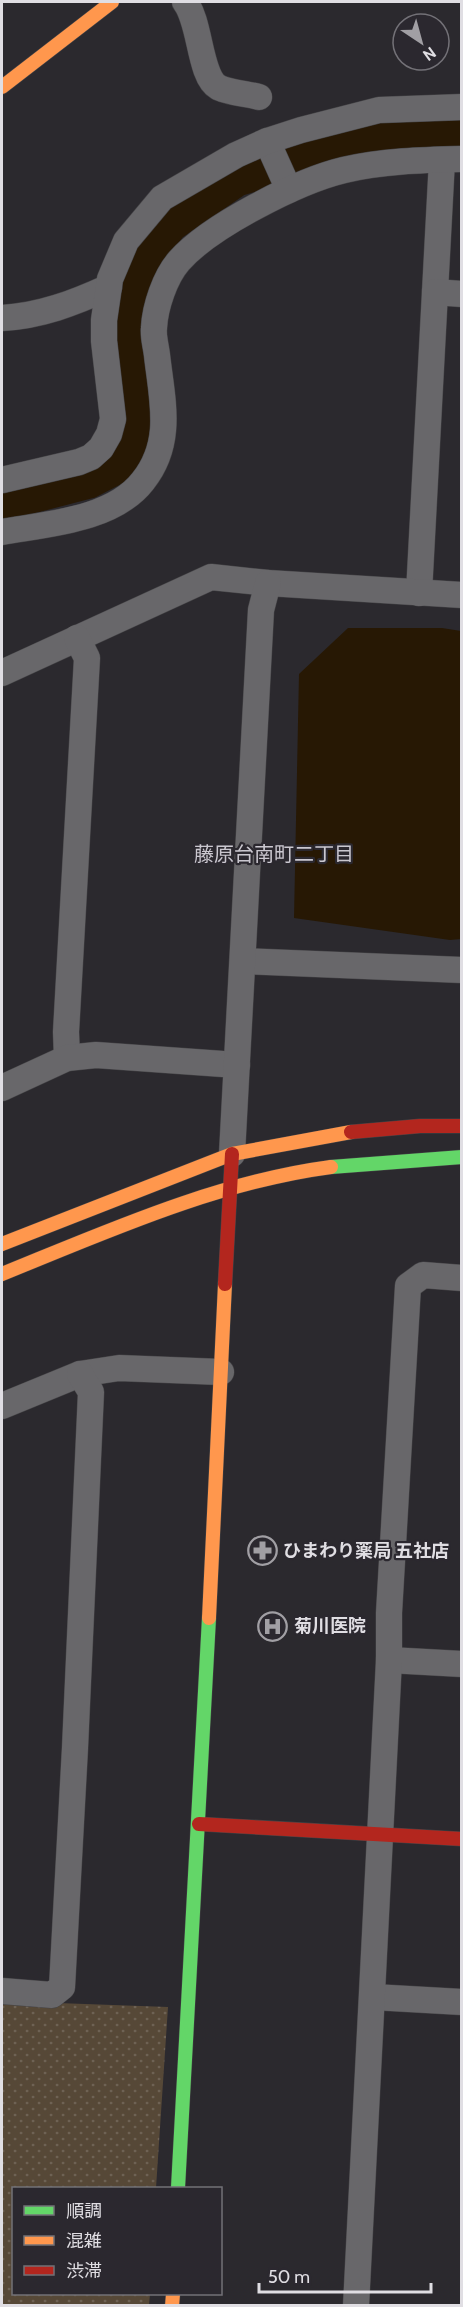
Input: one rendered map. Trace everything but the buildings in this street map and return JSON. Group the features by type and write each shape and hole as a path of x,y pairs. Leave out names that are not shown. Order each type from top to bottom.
{"street":[{"path":"2,87 112,2"},
{"path":"185,2 190,8 208,77 218,87 258,97"},
{"path":"2,480 79,462 91,457 105,441 113,419 104,341 104,320 109,287 126,241 162,198 236,155 268,145 301,130 379,110 462,107"},
{"path":"268,145 288,186"},
{"path":"2,532 86,516 109,508 127,498 143,482 155,464 163,442 162,405 153,329 159,296 178,262 208,235 288,186 344,170 405,161 452,159 435,292 419,593"},
{"path":"2,318 44,312 77,302 109,287"},
{"path":"435,292 462,294"},
{"path":"2,673 211,577 268,583 462,595"},
{"path":"178,2187 199,1824 229,1190 261,610 268,583"},
{"path":"67,1058 66,1032 87,658 77,638"},
{"path":"243,961 462,970"},
{"path":"2,1088 67,1058 96,1054 237,1065"},
{"path":"2,1244 232,1154 353,1132 420,1126 462,1126"},
{"path":"2,1274 153,1213 229,1190 307,1171 392,1161 462,1157"},
{"path":"356,2306 389,1660 389,1613 408,1286 423,1275 462,1278"},
{"path":"2,1406 81,1374 118,1368 221,1372"},
{"path":"2,1991 52,1995 62,1987 91,1392 81,1374"},
{"path":"389,1660 462,1664"},
{"path":"199,1824 462,1839"},
{"path":"372,1997 462,2002"}],"shaded area":[{"path":"348,628 442,628 461,631 461,939 450,940 294,918 299,674"},
{"path":"2,2001 168,2007 156,2187 12,2187 12,2295 150,2295 149,2305 2,2306"}],"waterway":[{"path":"2,500 87,478 116,463 133,429 125,305 138,262 168,222 235,176 347,142 439,126 462,126"}],"traffic: fast":[{"path":"331,1167 462,1157"},
{"path":"178,2187 209,1618"}],"traffic: slow":[{"path":"2,87 112,2"},
{"path":"2,1244 232,1154 351,1132"},
{"path":"2,1274 123,1225 205,1196 288,1174 331,1167"},
{"path":"209,1618 225,1284"},
{"path":"172,2306 173,2295"}],"traffic: jam":[{"path":"351,1132 420,1126 462,1126"},
{"path":"225,1284 232,1154"},
{"path":"199,1824 462,1839"}],"place":[{"name":"ひまわり薬局 五社店","path":"262,1551"},
{"name":"菊川医院","path":"273,1626"}],"district":[{"name":"藤原台南町二丁目","path":"274,854"}]}
